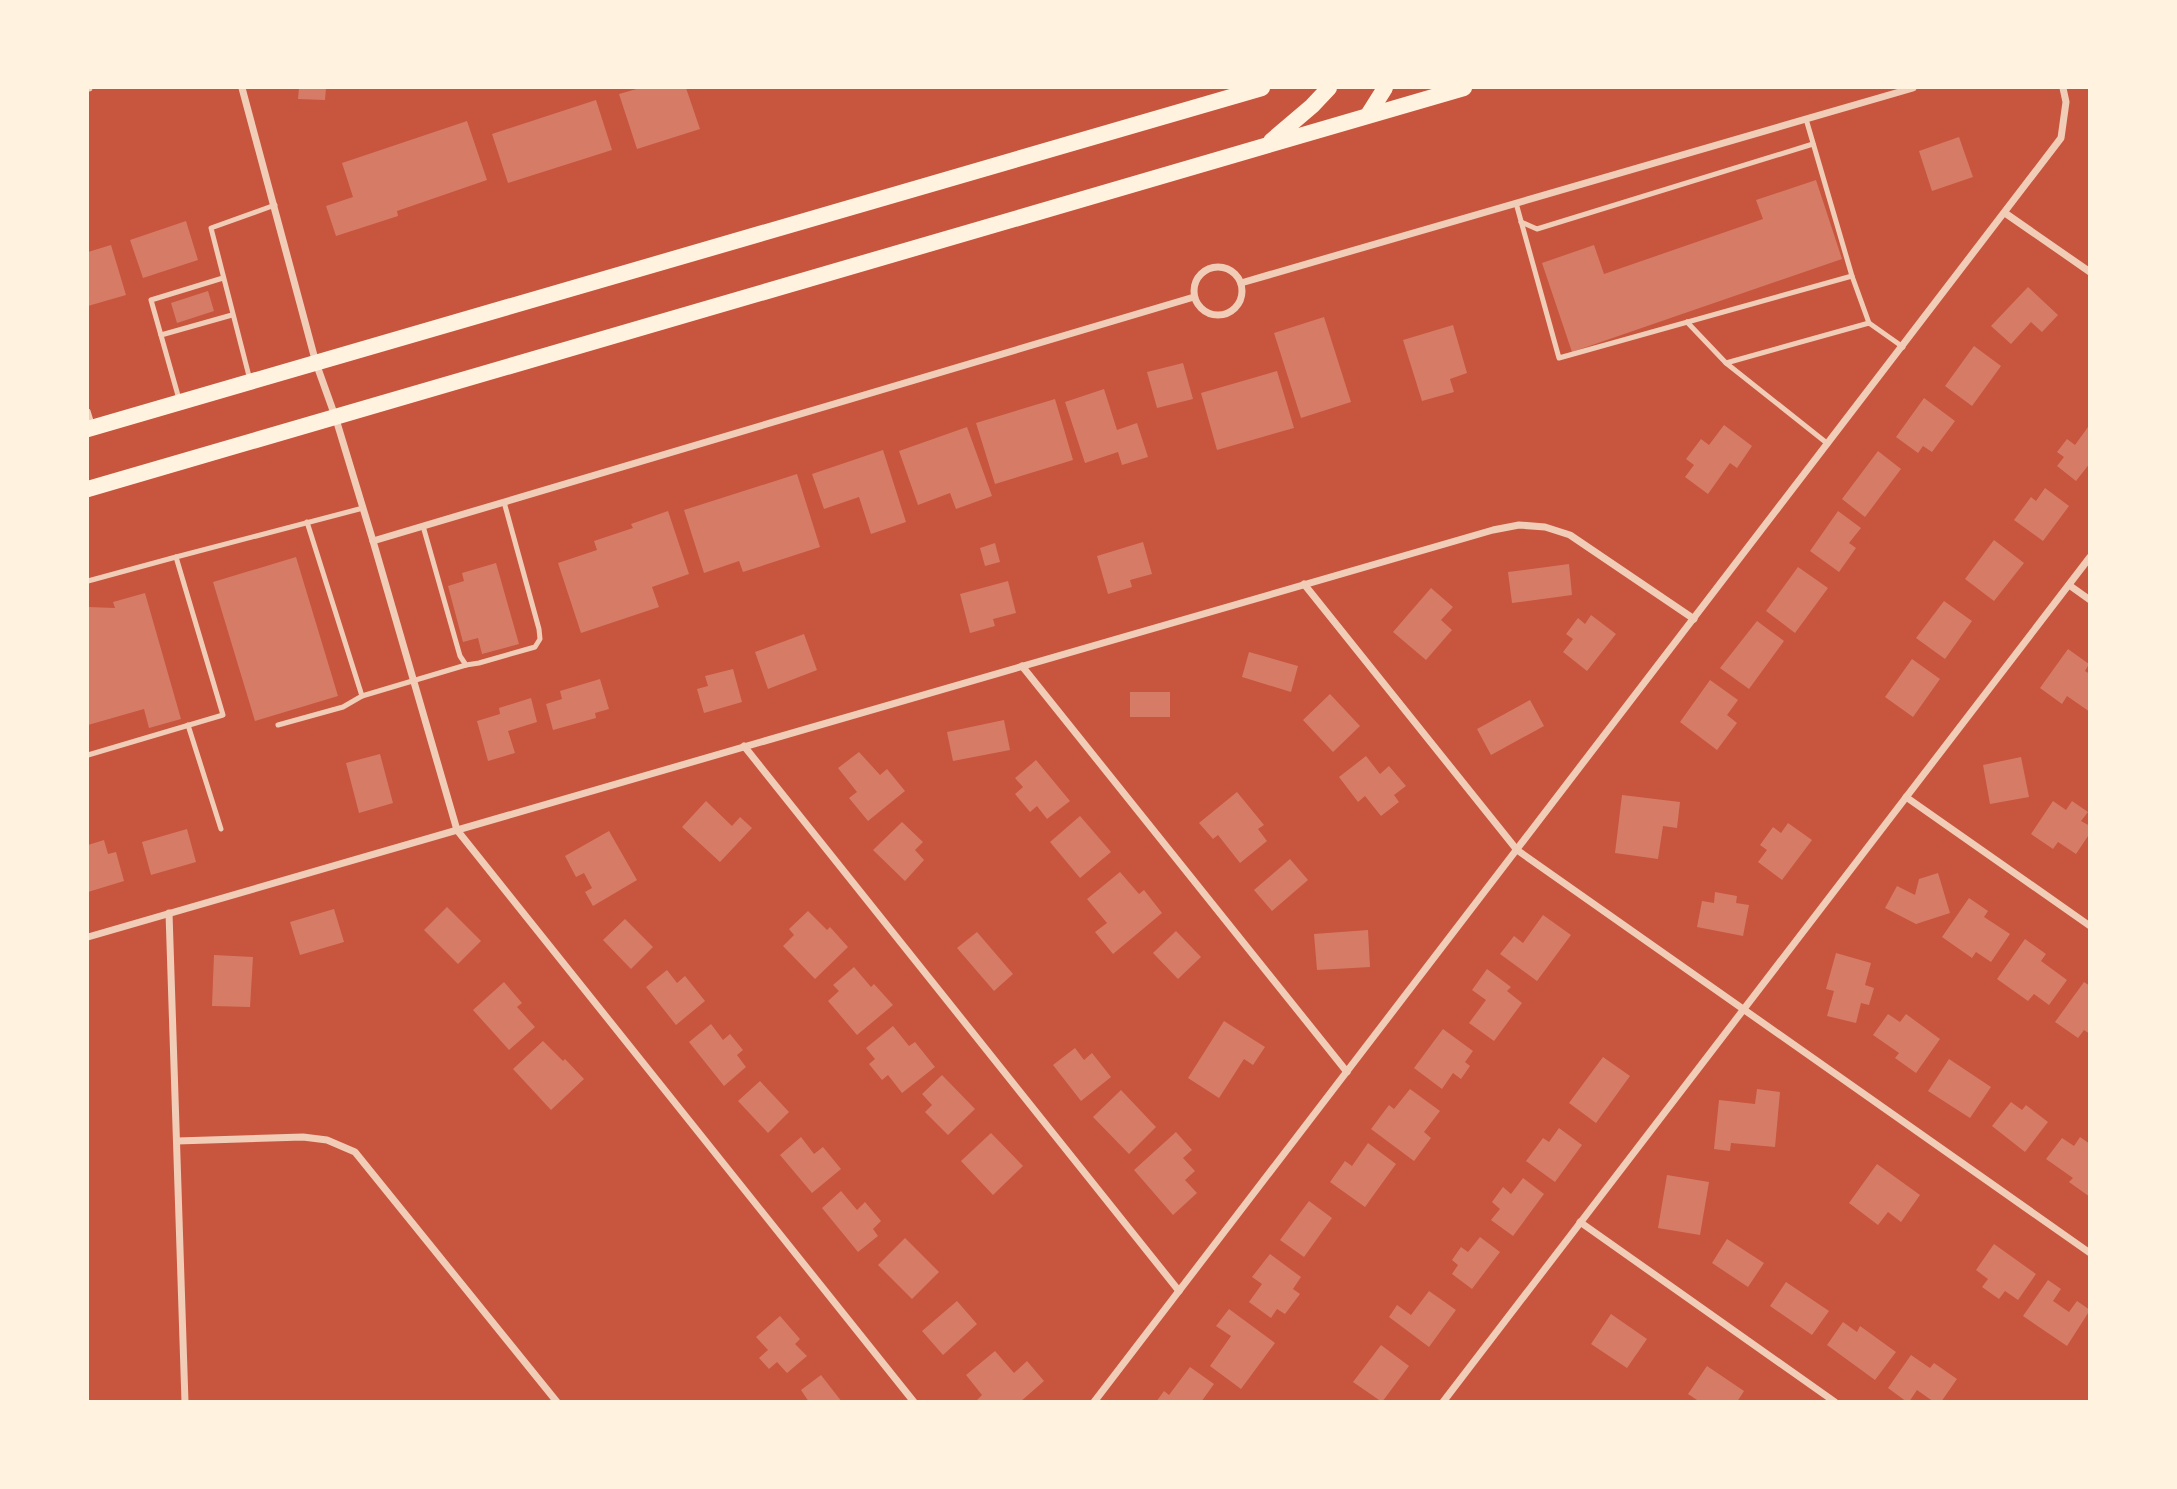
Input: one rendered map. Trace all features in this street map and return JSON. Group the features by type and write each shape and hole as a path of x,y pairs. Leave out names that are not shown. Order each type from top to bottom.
{"main road":[{"path":"90,428 1262,88"},
{"path":"1266,145 1329,88"},
{"path":"1368,116 1385,88"},
{"path":"88,489 1464,88"}],"street":[{"path":"242,88 316,363 373,541 457,830 914,1402"},
{"path":"1241,283 1913,88"},
{"path":"1094,1402 2061,138 2066,102 2063,88"},
{"path":"2005,213 2090,272"},
{"path":"1212,268 1228,269 1241,283 1242,296 1228,314 1212,315 1205,312 1194,297 1194,284 1198,277 1212,268"},
{"path":"373,541 1194,297"},
{"path":"88,937 1493,530 1519,525 1545,527 1570,536 1694,619"},
{"path":"1443,1402 2090,557"},
{"path":"1304,584 1517,850 2090,1253"},
{"path":"2068,585 2090,600"},
{"path":"1022,666 1347,1072"},
{"path":"744,746 1179,1291"},
{"path":"1906,797 2090,926"},
{"path":"169,913 185,1402"},
{"path":"177,1141 303,1137 327,1140 355,1152 557,1402"},
{"path":"1580,1222 1835,1402"}],"lane":[{"path":"1806,119 1852,276 1869,323 1903,347"},
{"path":"1521,222 1537,229 1813,144"},
{"path":"1516,203 1559,358 1852,276"},
{"path":"250,381 211,228 275,205"},
{"path":"180,402 151,300 223,278"},
{"path":"160,335 232,315"},
{"path":"1687,322 1726,363 1828,444"},
{"path":"1726,363 1869,323"},
{"path":"88,411 90,428"},
{"path":"278,725 344,707 362,696 535,647 540,639 539,629 504,502"},
{"path":"88,581 363,508"},
{"path":"307,522 362,696"},
{"path":"423,526 460,656 466,665"},
{"path":"88,755 223,715 177,557"},
{"path":"188,725 221,829"}],"building":[{"path":"299,88 326,88 325,100 298,99"},
{"path":"640,88 686,88 700,129 637,149 619,94"},
{"path":"596,100 612,150 508,183 492,134"},
{"path":"467,121 487,180 397,211 398,216 336,236 326,206 353,197 342,163"},
{"path":"1959,137 1973,177 1932,191 1919,151"},
{"path":"1816,180 1842,259 1572,352 1542,263 1594,245 1604,274 1763,219 1756,200"},
{"path":"186,221 198,260 143,278 130,240"},
{"path":"111,245 126,295 88,306 88,252"},
{"path":"2028,287 2058,315 2042,332 2031,322 2011,344 1991,326"},
{"path":"208,291 214,311 177,323 171,303"},
{"path":"1324,317 1351,402 1301,418 1274,333"},
{"path":"1453,325 1467,373 1450,379 1454,392 1422,401 1403,340"},
{"path":"1974,346 2001,366 1972,406 1945,386"},
{"path":"1183,363 1193,399 1157,408 1147,372"},
{"path":"1277,371 1294,428 1217,450 1201,393"},
{"path":"1104,389 1117,430 1137,423 1148,457 1122,465 1118,452 1085,463 1065,402"},
{"path":"1924,398 1955,421 1932,452 1923,446 1918,453 1896,437"},
{"path":"1055,399 1073,460 995,484 976,423"},
{"path":"1724,425 1752,446 1737,468 1730,463 1708,494 1685,477 1694,465 1686,459 1701,439 1709,445"},
{"path":"967,427 992,496 956,509 950,493 918,505 899,451"},
{"path":"2088,427 2090,463 2076,481 2057,466 2064,457 2057,452 2067,439 2075,445"},
{"path":"883,450 906,522 871,534 859,497 824,509 812,474"},
{"path":"1878,451 1901,469 1865,517 1842,499"},
{"path":"797,474 820,547 743,572 739,561 704,573 684,510"},
{"path":"2045,488 2069,506 2043,541 2014,520 2031,497 2036,501"},
{"path":"668,511 689,574 652,587 659,607 581,633 558,563 597,550 594,541 633,528 631,524"},
{"path":"1838,511 1861,528 1849,543 1856,548 1839,572 1810,551"},
{"path":"1994,540 2024,563 1994,601 1965,579"},
{"path":"1143,542 1152,574 1130,580 1132,587 1108,594 1097,556"},
{"path":"995,543 1000,562 985,566 980,548"},
{"path":"296,557 338,696 255,721 213,582"},
{"path":"496,563 519,644 482,654 478,638 463,642 448,586 464,581 462,573"},
{"path":"1569,564 1572,595 1512,603 1508,572"},
{"path":"1798,567 1828,588 1795,633 1766,611"},
{"path":"1008,581 1016,613 993,619 995,626 970,633 960,594"},
{"path":"1431,588 1453,607 1441,620 1452,630 1426,660 1393,632"},
{"path":"145,593 181,719 149,728 144,709 88,725 88,607 115,608 113,602"},
{"path":"1944,601 1972,621 1945,659 1916,638"},
{"path":"1591,615 1616,634 1587,671 1563,652 1573,639 1566,634 1578,618 1585,624"},
{"path":"1757,621 1784,641 1749,689 1720,668"},
{"path":"804,634 817,670 768,689 755,652"},
{"path":"2068,649 2089,664 2085,671 2090,674 2090,712 2067,696 2062,704 2040,688"},
{"path":"1249,652 1298,666 1291,692 1242,677"},
{"path":"1912,659 1940,679 1913,717 1885,697"},
{"path":"733,669 742,702 704,713 697,689 708,686 705,676"},
{"path":"600,679 609,709 595,713 596,718 553,730 546,704 562,699 560,691"},
{"path":"1710,680 1738,700 1727,715 1737,723 1717,750 1680,722"},
{"path":"1130,692 1170,692 1170,717 1130,717"},
{"path":"1330,694 1360,726 1333,752 1303,720"},
{"path":"531,698 537,722 508,731 515,753 488,761 477,721 500,714 499,708"},
{"path":"1530,700 1544,726 1491,755 1477,729"},
{"path":"1004,720 1010,750 953,761 947,732"},
{"path":"859,752 880,775 887,769 905,791 868,821 849,798 857,792 838,768"},
{"path":"380,754 393,803 359,813 346,763"},
{"path":"1366,756 1380,774 1389,766 1406,786 1394,795 1399,802 1381,816 1365,796 1358,802 1339,777"},
{"path":"2021,757 2029,797 1990,804 1983,765"},
{"path":"1036,760 1070,801 1047,819 1037,806 1030,812 1015,794 1023,787 1015,778"},
{"path":"1237,792 1264,825 1258,829 1267,841 1240,863 1218,835 1213,839 1199,823"},
{"path":"1622,795 1680,802 1677,828 1663,826 1658,859 1615,853"},
{"path":"706,801 732,826 740,817 752,828 720,862 682,827"},
{"path":"2053,801 2066,810 2072,801 2088,812 2081,821 2090,826 2090,833 2076,854 2058,842 2053,849 2031,834"},
{"path":"1080,816 1111,852 1080,878 1050,842"},
{"path":"902,822 923,842 915,850 924,860 905,881 873,850"},
{"path":"1788,823 1812,840 1782,880 1758,862 1767,850 1760,845 1773,827 1781,833"},
{"path":"187,829 196,862 151,875 142,842"},
{"path":"609,831 637,880 593,906 585,892 592,888 584,873 576,877 565,856"},
{"path":"104,840 108,854 116,852 124,881 88,892 88,845"},
{"path":"1290,859 1308,880 1272,911 1254,890"},
{"path":"1120,872 1139,894 1144,890 1162,913 1113,954 1095,932 1107,923 1087,899"},
{"path":"1938,873 1950,913 1916,924 1885,908 1897,886 1915,895 1919,879"},
{"path":"1715,892 1737,896 1736,903 1749,905 1743,936 1697,927 1702,901 1714,903"},
{"path":"1969,898 1988,911 1984,917 2010,934 1991,962 1976,952 1972,958 1942,937"},
{"path":"447,907 481,941 458,964 424,930"},
{"path":"334,909 344,942 300,955 290,922"},
{"path":"808,911 827,930 830,927 848,947 815,979 783,946 794,935 789,929"},
{"path":"1543,915 1571,935 1537,981 1500,954 1514,936 1523,943"},
{"path":"625,919 653,947 631,969 603,940"},
{"path":"1368,930 1370,967 1317,970 1314,934"},
{"path":"1176,931 1201,957 1178,979 1153,953"},
{"path":"977,932 1013,974 994,991 957,948"},
{"path":"2025,939 2046,954 2041,961 2067,980 2049,1005 2034,994 2028,1001 1997,979"},
{"path":"1836,953 1871,963 1865,985 1874,988 1869,1005 1861,1003 1856,1023 1827,1016 1834,991 1826,989"},
{"path":"214,955 253,957 250,1007 212,1006"},
{"path":"854,967 871,987 874,984 893,1005 857,1035 828,1001 839,991 833,985"},
{"path":"1487,969 1511,987 1507,991 1522,1003 1494,1041 1469,1023 1486,1000 1472,990"},
{"path":"667,970 677,983 685,976 705,1001 676,1025 646,987"},
{"path":"504,982 522,1003 517,1007 535,1027 509,1050 473,1010"},
{"path":"2084,982 2090,986 2090,1034 2084,1030 2078,1038 2055,1022"},
{"path":"1888,1014 1900,1022 1906,1014 1940,1039 1916,1073 1895,1058 1899,1053 1873,1035"},
{"path":"1224,1021 1265,1047 1253,1065 1244,1059 1219,1098 1188,1078"},
{"path":"711,1024 723,1040 730,1034 743,1050 737,1055 746,1067 724,1086 689,1042"},
{"path":"893,1026 909,1046 915,1042 935,1067 902,1093 888,1075 882,1080 869,1064 875,1059 866,1048"},
{"path":"1443,1029 1473,1051 1465,1062 1470,1066 1461,1079 1453,1073 1442,1089 1414,1068"},
{"path":"543,1041 584,1079 551,1110 513,1069"},
{"path":"1075,1048 1084,1060 1092,1053 1111,1077 1081,1101 1053,1065"},
{"path":"1603,1057 1630,1076 1596,1123 1569,1103"},
{"path":"1949,1059 1991,1087 1970,1118 1928,1091"},
{"path":"942,1075 975,1109 948,1135 925,1112 932,1105 922,1094"},
{"path":"760,1081 789,1112 768,1133 738,1101"},
{"path":"1410,1089 1440,1111 1424,1132 1431,1138 1414,1161 1371,1129 1389,1105 1394,1109"},
{"path":"1757,1089 1780,1092 1775,1147 1731,1143 1730,1151 1714,1149 1719,1100 1755,1104"},
{"path":"1121,1090 1156,1127 1129,1154 1093,1117"},
{"path":"2011,1102 2022,1110 2026,1105 2048,1122 2025,1152 1992,1126"},
{"path":"1559,1128 1582,1145 1555,1182 1526,1161 1543,1138 1549,1142"},
{"path":"1176,1132 1192,1150 1183,1158 1195,1171 1185,1180 1197,1193 1173,1215 1134,1170"},
{"path":"991,1133 1023,1166 993,1195 961,1161"},
{"path":"801,1137 814,1154 823,1147 841,1169 812,1193 780,1155"},
{"path":"2080,1137 2090,1144 2090,1197 2069,1182 2073,1178 2046,1159 2062,1138 2074,1146"},
{"path":"1368,1143 1396,1164 1365,1207 1330,1182 1345,1161 1352,1166"},
{"path":"1877,1164 1920,1195 1901,1222 1888,1212 1878,1225 1849,1203"},
{"path":"1667,1175 1709,1182 1700,1235 1658,1228"},
{"path":"1523,1178 1544,1194 1513,1236 1491,1220 1500,1209 1492,1202 1503,1187 1511,1194"},
{"path":"841,1191 857,1210 865,1202 881,1221 873,1229 878,1236 858,1252 822,1208"},
{"path":"1309,1201 1332,1218 1304,1257 1280,1240"},
{"path":"1480,1237 1500,1252 1472,1289 1452,1274 1458,1265 1452,1260 1461,1247 1468,1252"},
{"path":"905,1238 939,1272 912,1299 878,1265"},
{"path":"1727,1239 1764,1263 1748,1287 1712,1263"},
{"path":"1994,1244 2036,1274 2018,1300 2005,1291 1999,1299 1982,1287 1988,1279 1976,1270"},
{"path":"1270,1254 1301,1277 1293,1289 1300,1294 1285,1314 1277,1309 1271,1318 1249,1302 1262,1284 1252,1277"},
{"path":"2048,1280 2061,1289 2053,1301 2069,1312 2077,1301 2090,1310 2067,1346 2023,1316"},
{"path":"1786,1282 1829,1311 1812,1335 1770,1306"},
{"path":"1429,1291 1456,1310 1429,1347 1389,1317 1397,1305 1411,1315"},
{"path":"957,1301 977,1324 943,1355 922,1331"},
{"path":"1229,1309 1275,1343 1241,1389 1210,1366 1231,1336 1216,1326"},
{"path":"1611,1314 1647,1339 1627,1368 1591,1344"},
{"path":"780,1316 800,1339 795,1344 807,1356 787,1373 777,1362 769,1369 759,1358 768,1350 756,1337"},
{"path":"1843,1322 1857,1332 1860,1326 1896,1352 1875,1380 1827,1345"},
{"path":"1381,1345 1409,1366 1382,1402 1353,1382"},
{"path":"995,1351 1014,1373 1027,1361 1044,1381 1020,1402 975,1402 982,1395 966,1375"},
{"path":"1911,1355 1930,1368 1934,1363 1957,1379 1941,1402 1934,1402 1917,1390 1907,1402 1888,1388"},
{"path":"1707,1366 1744,1391 1737,1402 1696,1402 1697,1400 1688,1394"},
{"path":"1190,1367 1214,1384 1201,1402 1156,1402 1164,1391 1169,1395"},
{"path":"821,1375 842,1402 809,1402 801,1390"}]}
